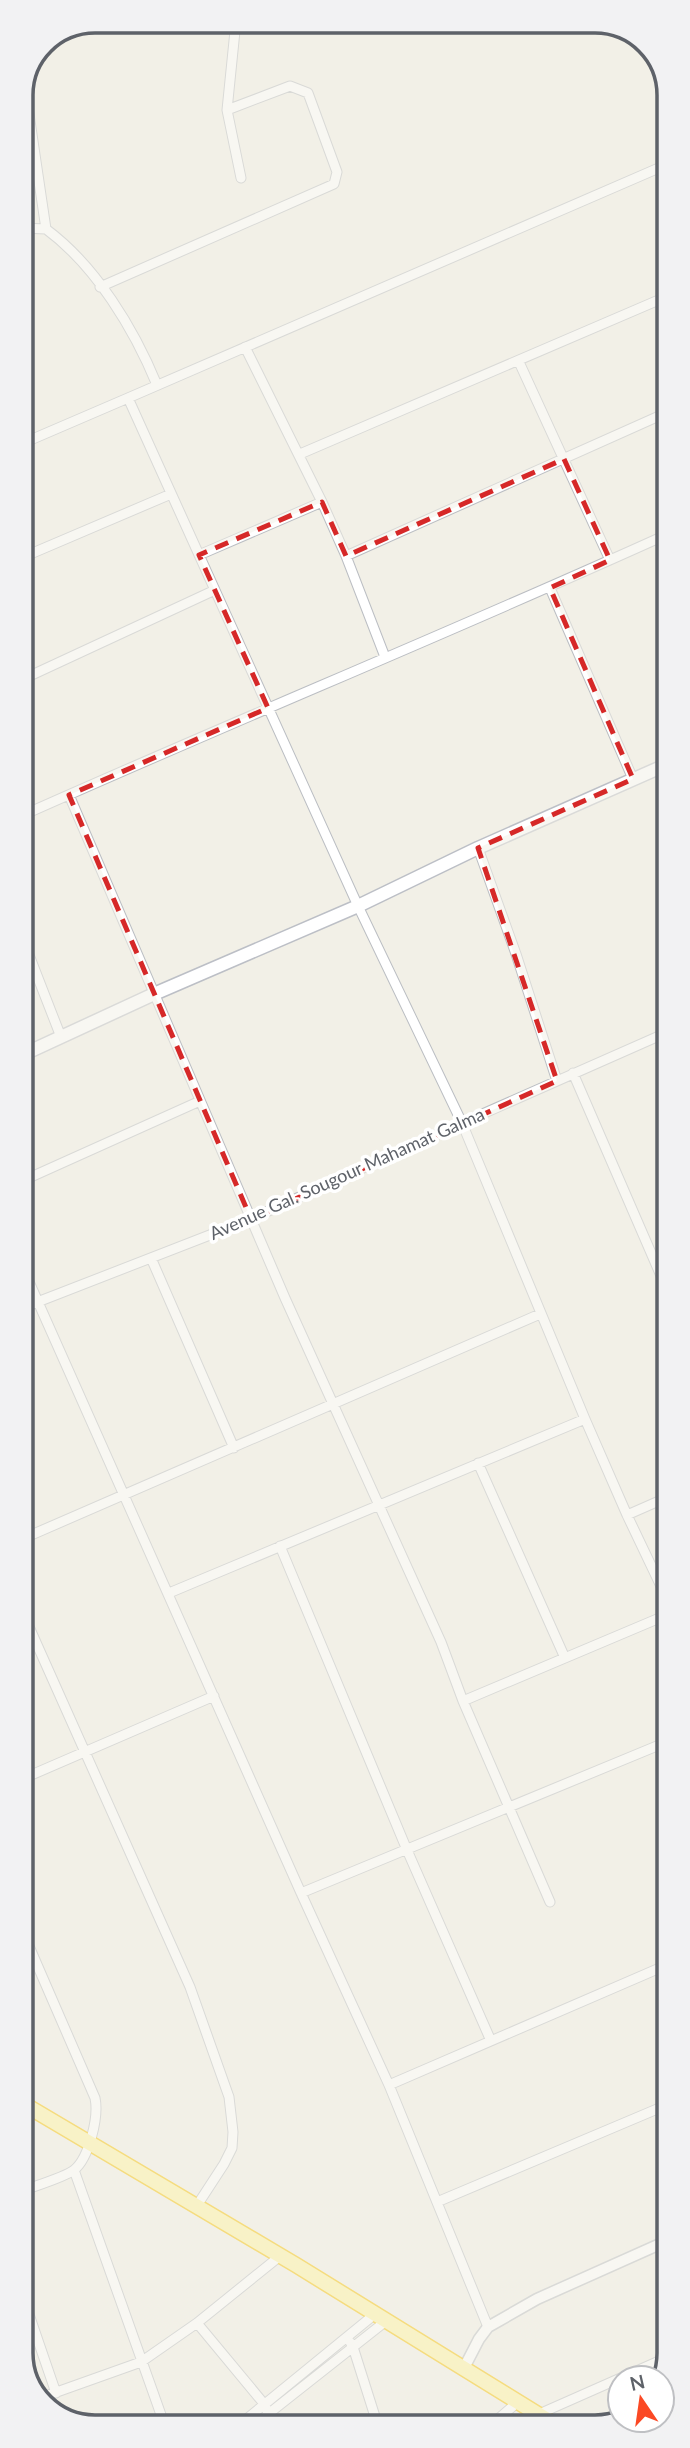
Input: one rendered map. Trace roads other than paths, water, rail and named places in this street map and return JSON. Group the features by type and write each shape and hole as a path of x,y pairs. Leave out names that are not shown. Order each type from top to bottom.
{"highway":[{"path":"33,2110 280,2256 539,2414"}],"main road":[{"path":"33,1050 154,994 358,906 478,848 657,769"}],"street":[{"path":"235,33 227,110 241,178"},
{"path":"100,287 334,184 337,172 308,93 290,86 227,110"},
{"path":"33,145 46,229"},
{"path":"33,439 657,168"},
{"path":"33,229 46,229 72,249 135,336 157,385"},
{"path":"300,454 657,301"},
{"path":"245,346 322,502 385,657"},
{"path":"519,362 610,560"},
{"path":"128,398 358,906 462,1122 540,1314 657,1578"},
{"path":"346,556 657,416"},
{"path":"33,553 171,494"},
{"path":"199,555 322,502"},
{"path":"33,811 385,657 551,588 657,539"},
{"path":"551,588 633,779"},
{"path":"33,674 215,590"},
{"path":"69,795 251,1219 441,1642 463,1701 550,1902"},
{"path":"478,848 557,1081"},
{"path":"33,965 61,1037"},
{"name":"Avenue Gal. Sougour Mahamat Galma","path":"33,1303 251,1219 657,1037"},
{"path":"573,1073 657,1268"},
{"path":"33,1176 200,1101"},
{"path":"151,1258 234,1448"},
{"path":"33,1292 389,2085 488,2327"},
{"path":"33,1534 540,1314"},
{"path":"169,1593 585,1419"},
{"path":"478,1463 565,1658"},
{"path":"627,1515 657,1502"},
{"path":"280,1546 407,1850 491,2041"},
{"path":"463,1701 657,1619"},
{"path":"33,1636 190,1987 229,2097 232,2148 196,2207"},
{"path":"33,1774 214,1696"},
{"path":"301,1893 657,1746"},
{"path":"33,1955 95,2098 97,2109 90,2144 74,2170 33,2187"},
{"path":"389,2085 657,1969"},
{"path":"437,2202 657,2109"},
{"path":"74,2170 161,2415"},
{"path":"464,2368 488,2327 537,2299 657,2245"},
{"path":"50,2395 141,2362 197,2323 280,2256"},
{"path":"262,2415 346,2338 381,2318"},
{"path":"257,2415 353,2347 381,2318"},
{"path":"197,2323 267,2409 269,2415"},
{"path":"33,2326 56,2393"},
{"path":"346,2338 353,2347 374,2415"},
{"path":"539,2414 656,2362"},
{"path":"503,2415 519,2401"}]}
